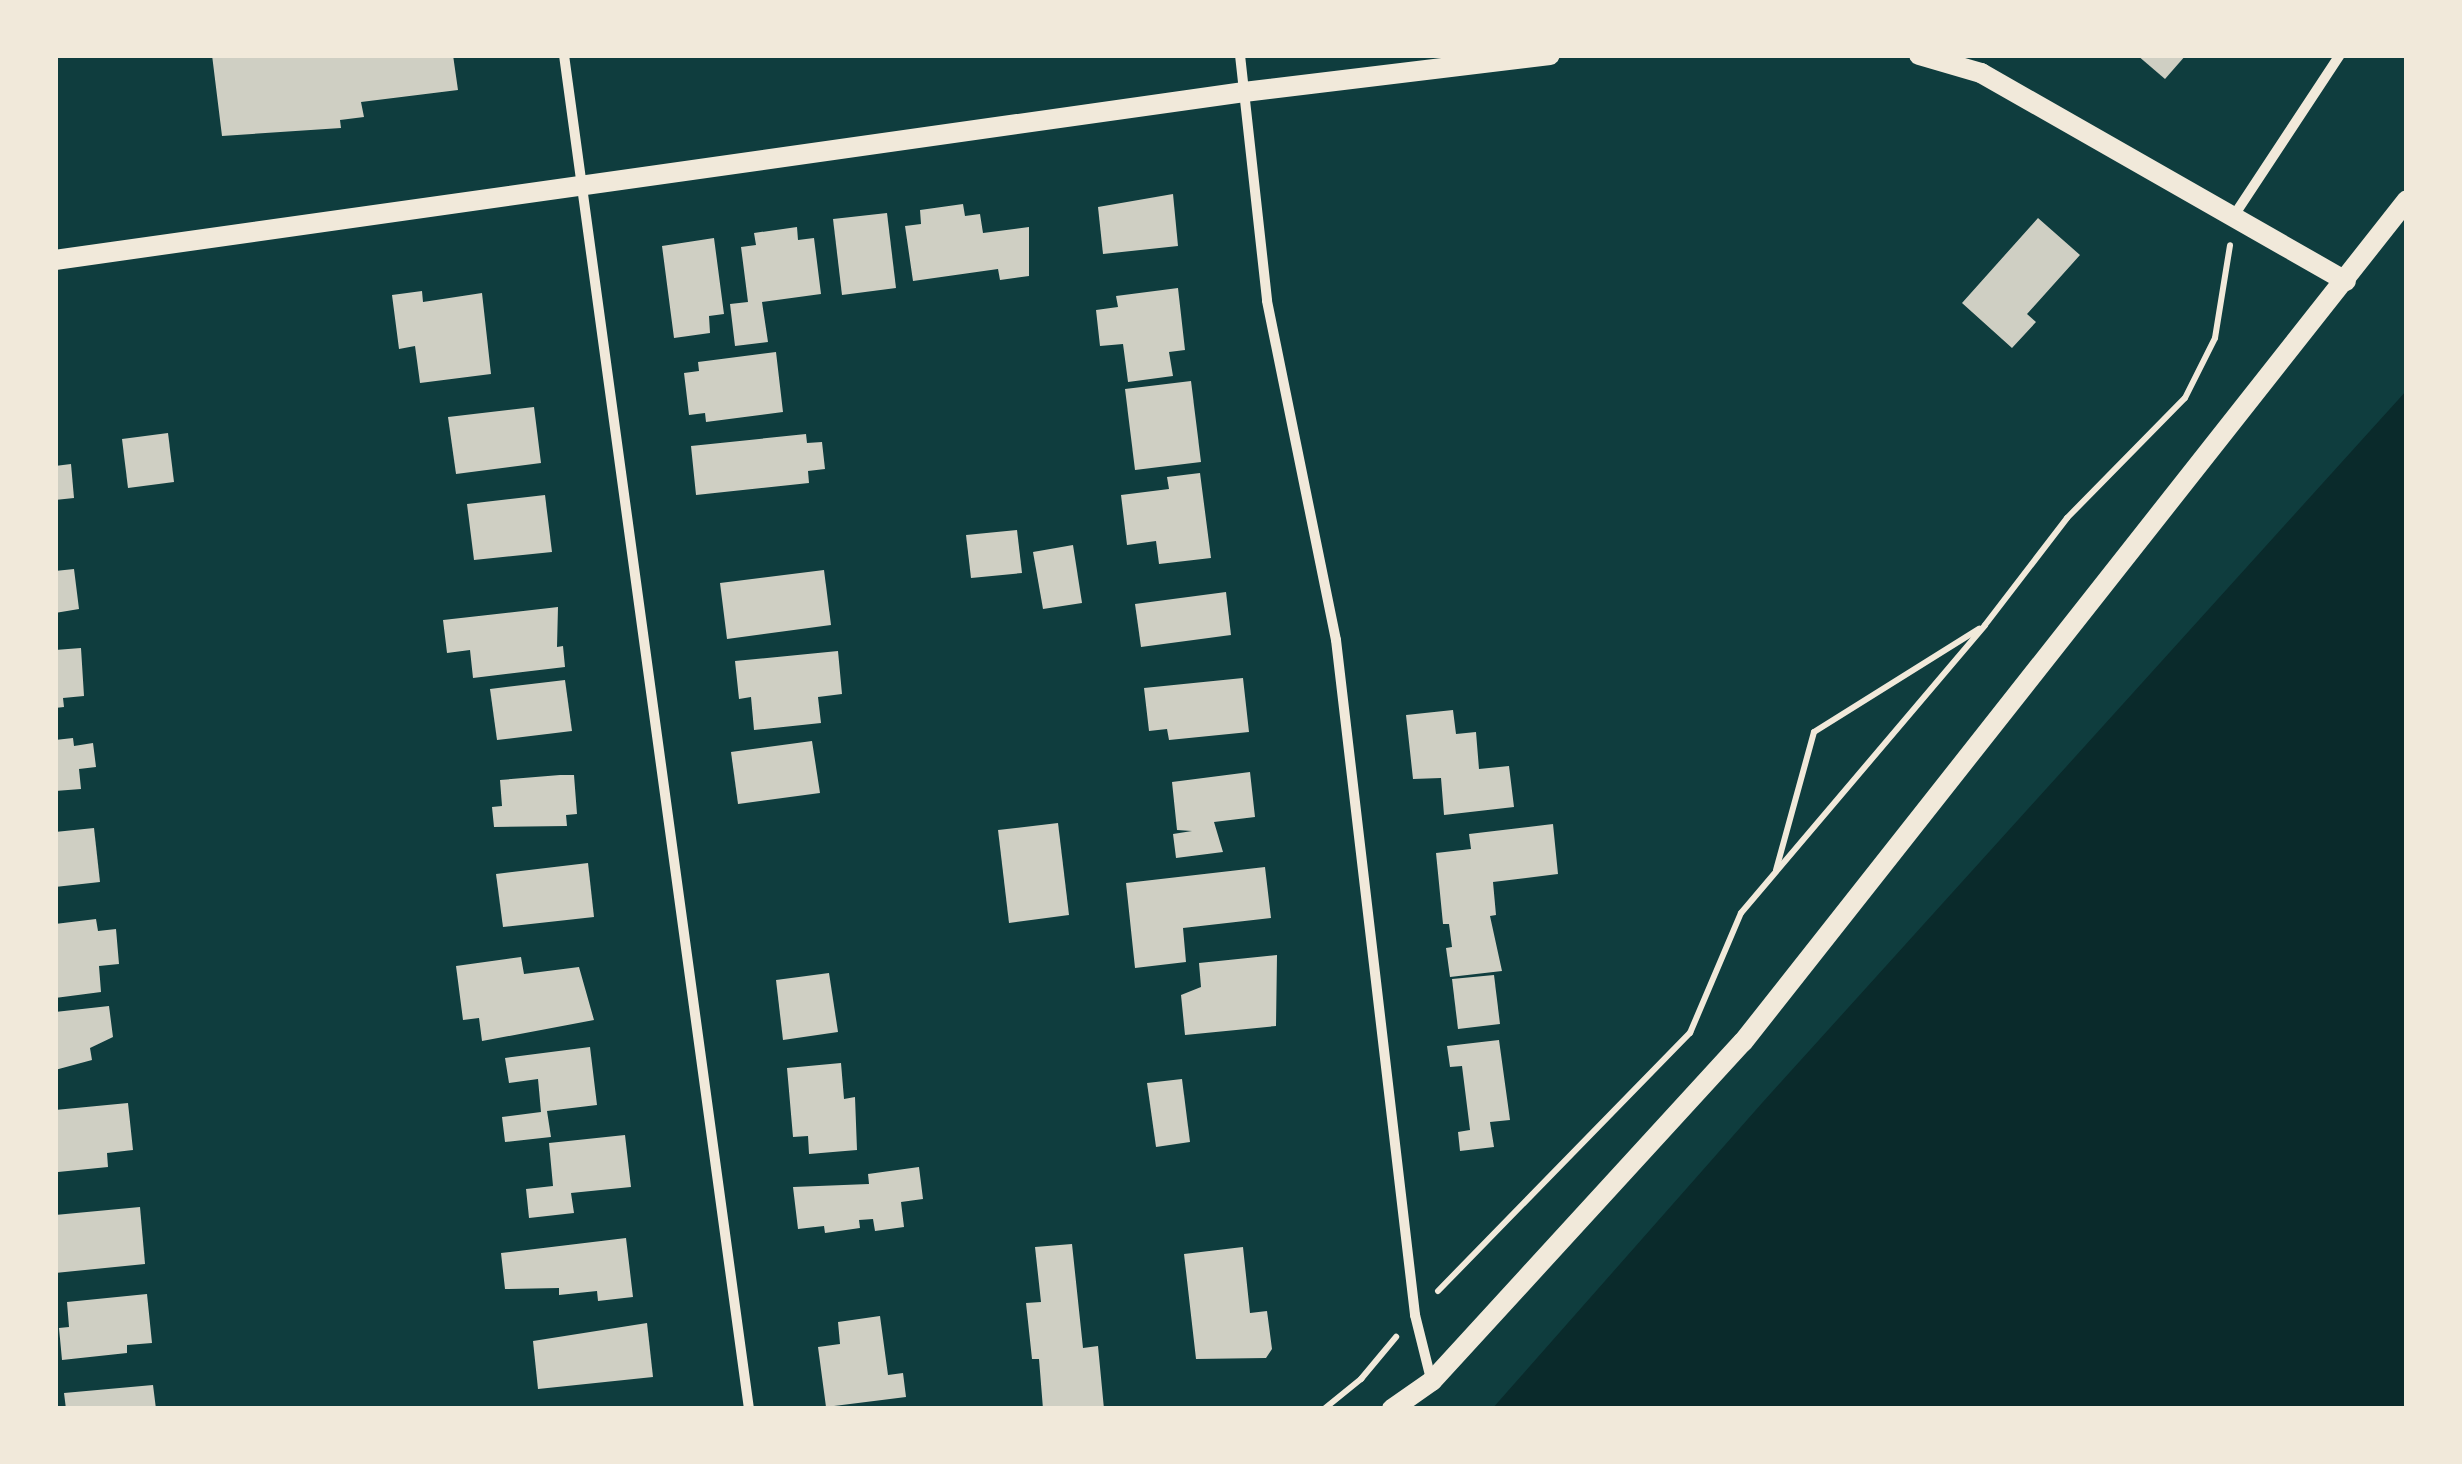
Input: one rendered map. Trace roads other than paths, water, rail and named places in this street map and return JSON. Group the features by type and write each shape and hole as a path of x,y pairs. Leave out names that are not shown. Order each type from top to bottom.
{"main road":[{"path":"55,260 1244,92 1550,55"},
{"path":"1919,55 1981,73 2346,281"},
{"path":"1392,1409 1432,1381 1743,1042 2407,200"}],"street":[{"path":"564,55 749,1409"},
{"path":"1240,55 1267,301 1336,640 1414,1315 1432,1381"},
{"path":"2234,214 2340,55"}],"water":[{"path":"2407,390 2407,1409 1492,1409 1762,1103"}]}
